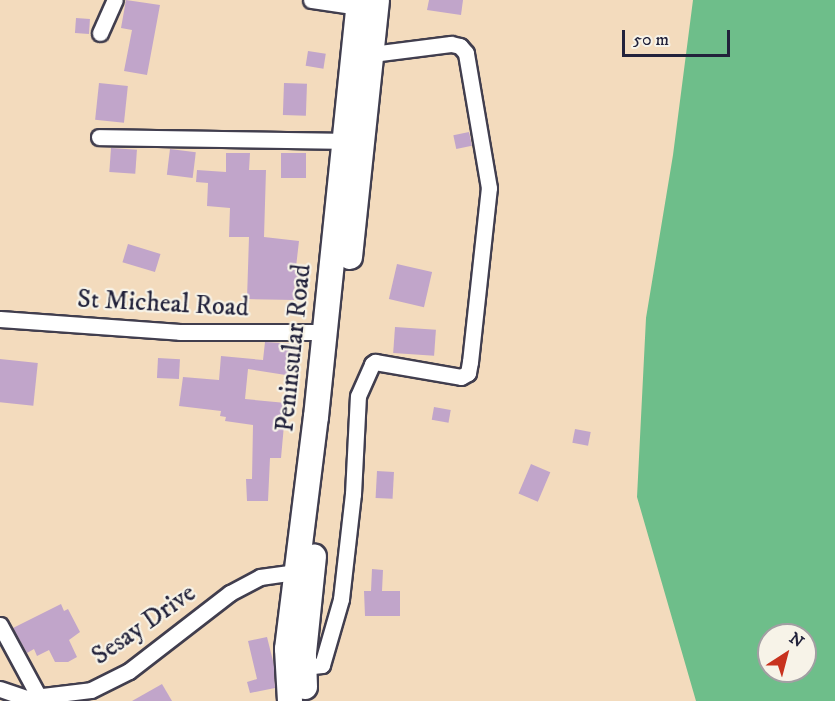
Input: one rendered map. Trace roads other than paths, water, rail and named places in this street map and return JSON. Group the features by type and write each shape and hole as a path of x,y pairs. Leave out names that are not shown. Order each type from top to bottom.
{"main road":[{"name":"Peninsular Road","path":"290,701 287,649 303,574 372,54 367,4"},
{"name":"Peninsular Road","path":"305,701 303,574 324,332 344,141 367,4"}],"street":[{"path":"100,33 115,0"},
{"path":"311,0 367,4"},
{"path":"304,667 322,665 341,599 353,494 358,396 370,368 375,362 462,377 468,373 474,328 489,188 466,53 460,46 451,44 372,54"},
{"path":"99,137 344,141"},
{"name":"St Micheal Road","path":"0,318 180,332 324,332"},
{"name":"Sesay Drive","path":"0,689 30,699 91,690 129,671 230,593 260,577 303,574"},
{"path":"0,625 30,699"}]}
